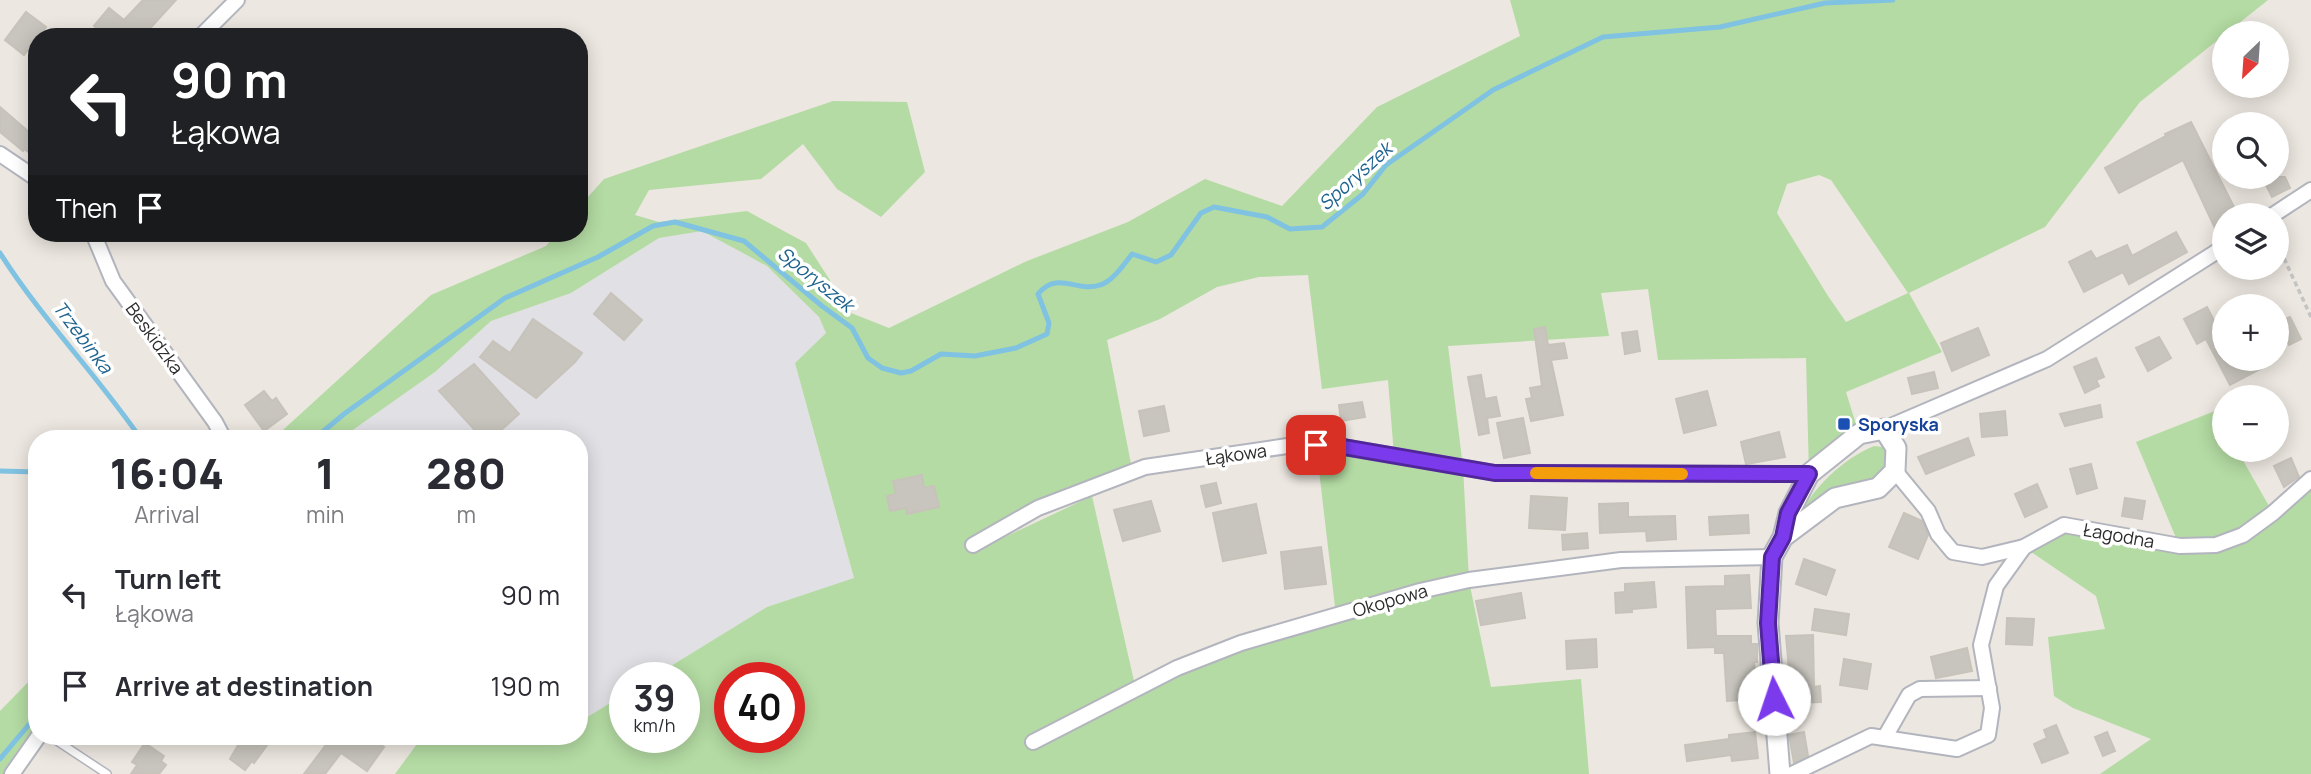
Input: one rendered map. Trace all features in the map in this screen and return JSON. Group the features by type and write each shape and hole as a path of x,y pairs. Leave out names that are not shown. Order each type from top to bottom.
{"street":[{"path":"209,28 237,0"},
{"path":"0,154 28,173"},
{"path":"2289,204 2311,190"},
{"name":"Beskidzka","path":"97,242 113,281 219,430"},
{"path":"1780,774 1768,623 1772,557 1783,537 1788,513 1809,474 1859,434 1884,429 2047,359 2212,255"},
{"path":"1884,429 1896,448 1895,471 1928,511 1938,534 1953,552 1982,557 2024,547"},
{"name":"Łąkowa","path":"974,545 1038,508 1145,467 1294,446 1332,445 1495,473 1809,474"},
{"path":"1783,537 1835,498 1878,488 1895,471"},
{"name":"Łagodna","path":"1792,774 1871,736 1957,749 1988,734 1992,708 1981,645 1996,586 2024,547 2064,525 2180,546 2216,545 2244,535 2311,479"},
{"name":"Okopowa","path":"1033,742 1164,674 1215,653 1420,591 1469,579 1621,560 1772,557"},
{"path":"1885,737 1909,695 1920,689 1989,688"},
{"path":"12,774 32,745"}],"lane":[{"path":"63,745 107,774"}],"path":[{"path":"2289,269 2311,317"}],"shaded area":[{"path":"702,231 767,266 819,317 826,333 795,363 854,579 767,607 677,662 609,662 609,704 588,717 588,430 353,430 435,372 491,321 571,293 659,238"}],"green space":[{"path":"1510,0 2268,0 2242,21 2212,21 2212,45 2140,102 2045,227 1909,293 1942,352 1846,392 1859,434 1809,474 1806,358 1658,360 1648,289 1601,293 1609,336 1448,346 1463,467 1469,580 1336,615 1316,445 1394,455 1388,380 1322,389 1308,275 1259,277 1217,287 1160,319 1107,340 1131,464 965,548 971,553 1092,496 1134,681 1033,742 1177,674 1241,650 1421,597 1470,586 1491,687 1581,679 1589,774 395,774 416,745 588,745 588,717 609,704 609,753 700,753 700,662 677,662 767,607 854,578 795,363 826,333 819,317 767,266 702,231 659,238 571,293 491,321 435,372 353,430 283,430 431,295 546,246 549,242 588,242 588,197 604,179 833,101 907,102 925,172 881,217 837,189 803,144 761,179 649,190 635,215 659,222 747,211 806,243 851,313 889,328 1027,261 1128,222 1205,179 1282,206 1377,107 1520,36","holes":["1819,175 1831,180 1908,293 1846,322 1777,213 1787,184"]},
{"path":"2212,412 2212,462 2244,462 2273,513 2311,479 2311,774 2100,774 2151,739 2073,708 2054,696 2048,637 2105,629 2096,596 2024,547 2064,525 2179,545 2136,442"},
{"path":"1874,446 1887,450 1887,467 1878,477 1834,490 1807,510 1805,506 1826,479 1844,463"},
{"path":"28,682 28,745 32,745 12,774 0,774 0,711"}],"building":[{"path":"143,0 176,0 150,28 94,26 109,8 124,20"},
{"path":"26,12 46,27 28,28 28,50 24,55 5,40"},
{"path":"0,107 28,131 28,152 24,149 23,151 0,132"},
{"path":"2191,122 2212,164 2212,189 2225,189 2232,203 2212,203 2212,222 2183,160 2119,193 2105,168 2166,136 2165,134"},
{"path":"2268,189 2288,189 2272,197"},
{"path":"2176,232 2187,252 2129,284 2123,272 2084,292 2069,262 2091,251 2096,259 2127,245 2132,256"},
{"path":"611,293 642,320 624,340 594,314"},
{"path":"2207,307 2212,317 2212,350 2206,339 2197,344 2184,319"},
{"path":"2289,317 2301,339 2289,345"},
{"path":"533,319 582,353 536,398 480,357 493,341 510,353"},
{"path":"1545,327 1548,345 1564,343 1567,358 1551,360 1563,415 1531,421 1526,399 1532,398 1530,388 1542,386 1534,329"},
{"path":"1978,328 1989,355 1952,371 1941,343"},
{"path":"1637,331 1640,351 1625,354 1622,333"},
{"path":"2159,337 2171,358 2148,371 2136,348"},
{"path":"2096,358 2104,377 2096,380 2099,386 2085,393 2074,367"},
{"path":"474,364 519,414 501,430 475,430 439,391"},
{"path":"2223,371 2256,371 2230,385"},
{"path":"1934,372 1938,388 1912,394 1908,378"},
{"path":"1481,375 1485,399 1496,397 1500,416 1487,418 1489,433 1479,435 1468,377"},
{"path":"264,391 272,401 276,398 287,414 263,430 245,405"},
{"path":"1707,391 1716,425 1684,433 1676,399"},
{"path":"1362,402 1365,417 1341,421 1339,405"},
{"path":"2100,405 2102,417 2065,426 2060,414"},
{"path":"1164,406 1169,431 1144,436 1139,411"},
{"path":"2005,411 2007,435 1982,437 1980,414"},
{"path":"1523,418 1530,453 1504,458 1497,423"},
{"path":"1779,432 1785,457 1746,464 1741,442"},
{"path":"1968,438 1974,455 1926,474 1918,457"},
{"path":"2291,458 2299,477 2284,487 2274,466 2289,462"},
{"path":"2091,464 2097,488 2077,494 2070,469"},
{"path":"922,475 924,488 934,486 939,507 907,514 906,508 890,511 887,496 896,494 893,481"},
{"path":"1216,483 1221,503 1206,507 1201,486"},
{"path":"2037,484 2047,507 2025,517 2015,494"},
{"path":"1531,496 1567,498 1565,530 1529,528"},
{"path":"2125,498 2145,501 2142,519 2122,516"},
{"path":"1151,501 1160,531 1123,541 1114,510"},
{"path":"1628,503 1628,517 1675,516 1676,539 1647,541 1646,531 1600,533 1599,504"},
{"path":"1256,504 1266,553 1223,561 1213,513"},
{"path":"1904,513 1922,521 1928,535 1918,559 1889,547"},
{"path":"1748,515 1749,533 1710,535 1709,517"},
{"path":"1587,533 1588,548 1563,550 1562,535"},
{"path":"1321,547 1326,584 1285,589 1281,552"},
{"path":"1804,559 1835,570 1826,595 1796,584"},
{"path":"1749,575 1751,608 1715,609 1716,636 1751,636 1751,644 1757,644 1757,662 1754,662 1757,699 1727,701 1724,653 1715,653 1715,647 1688,648 1686,587 1725,586 1725,576"},
{"path":"1654,582 1656,607 1616,613 1615,593 1625,592 1625,584"},
{"path":"1521,593 1525,618 1481,625 1476,601"},
{"path":"1815,609 1849,614 1846,635 1812,630"},
{"path":"2007,618 2034,619 2032,645 2006,644"},
{"path":"1813,635 1814,687 1820,686 1821,702 1792,703 1786,636"},
{"path":"1596,639 1597,667 1567,669 1566,641"},
{"path":"1967,648 1972,671 1936,678 1931,657"},
{"path":"1844,659 1871,664 1867,689 1840,685"},
{"path":"2056,725 2068,753 2042,763 2034,744 2047,738 2044,730"},
{"path":"1755,732 1758,758 1732,761 1731,755 1687,761 1685,745 1729,739 1729,735"},
{"path":"1804,732 1808,756 1794,763 1789,735"},
{"path":"2107,732 2115,751 2103,756 2095,737"},
{"path":"144,745 148,745 164,756 161,761 166,765 159,774 131,774 137,765 132,762"},
{"path":"238,745 267,745 245,770 230,759"},
{"path":"326,745 384,747 367,771 341,753 325,774 304,774"}],"waterway":[{"name":"Sporyszek","path":"325,430 505,298 598,257 653,226 675,222 744,241 852,328 868,358 882,368 901,373 911,371 941,354 975,356 1016,348 1047,334 1049,323 1038,294 1045,287 1060,283 1091,287 1100,285 1114,276 1132,254 1156,262 1171,255 1201,213 1214,207 1267,217 1290,229 1322,227 1363,194 1386,165 1493,90 1603,37 1720,27 1825,3 1893,0"},
{"name":"Trzebinka","path":"0,253 134,430"},
{"path":"0,471 28,472"},
{"name":"Trzebinka","path":"0,759 28,726"}],"slow traffic":[{"path":"1536,473 1682,474"}],"place":[{"name":"Sporyska","path":"1844,424"}],"route":[{"path":"1316,445 1332,445 1495,473 1809,474 1788,513 1783,537 1772,557 1768,623 1774,699"}]}
